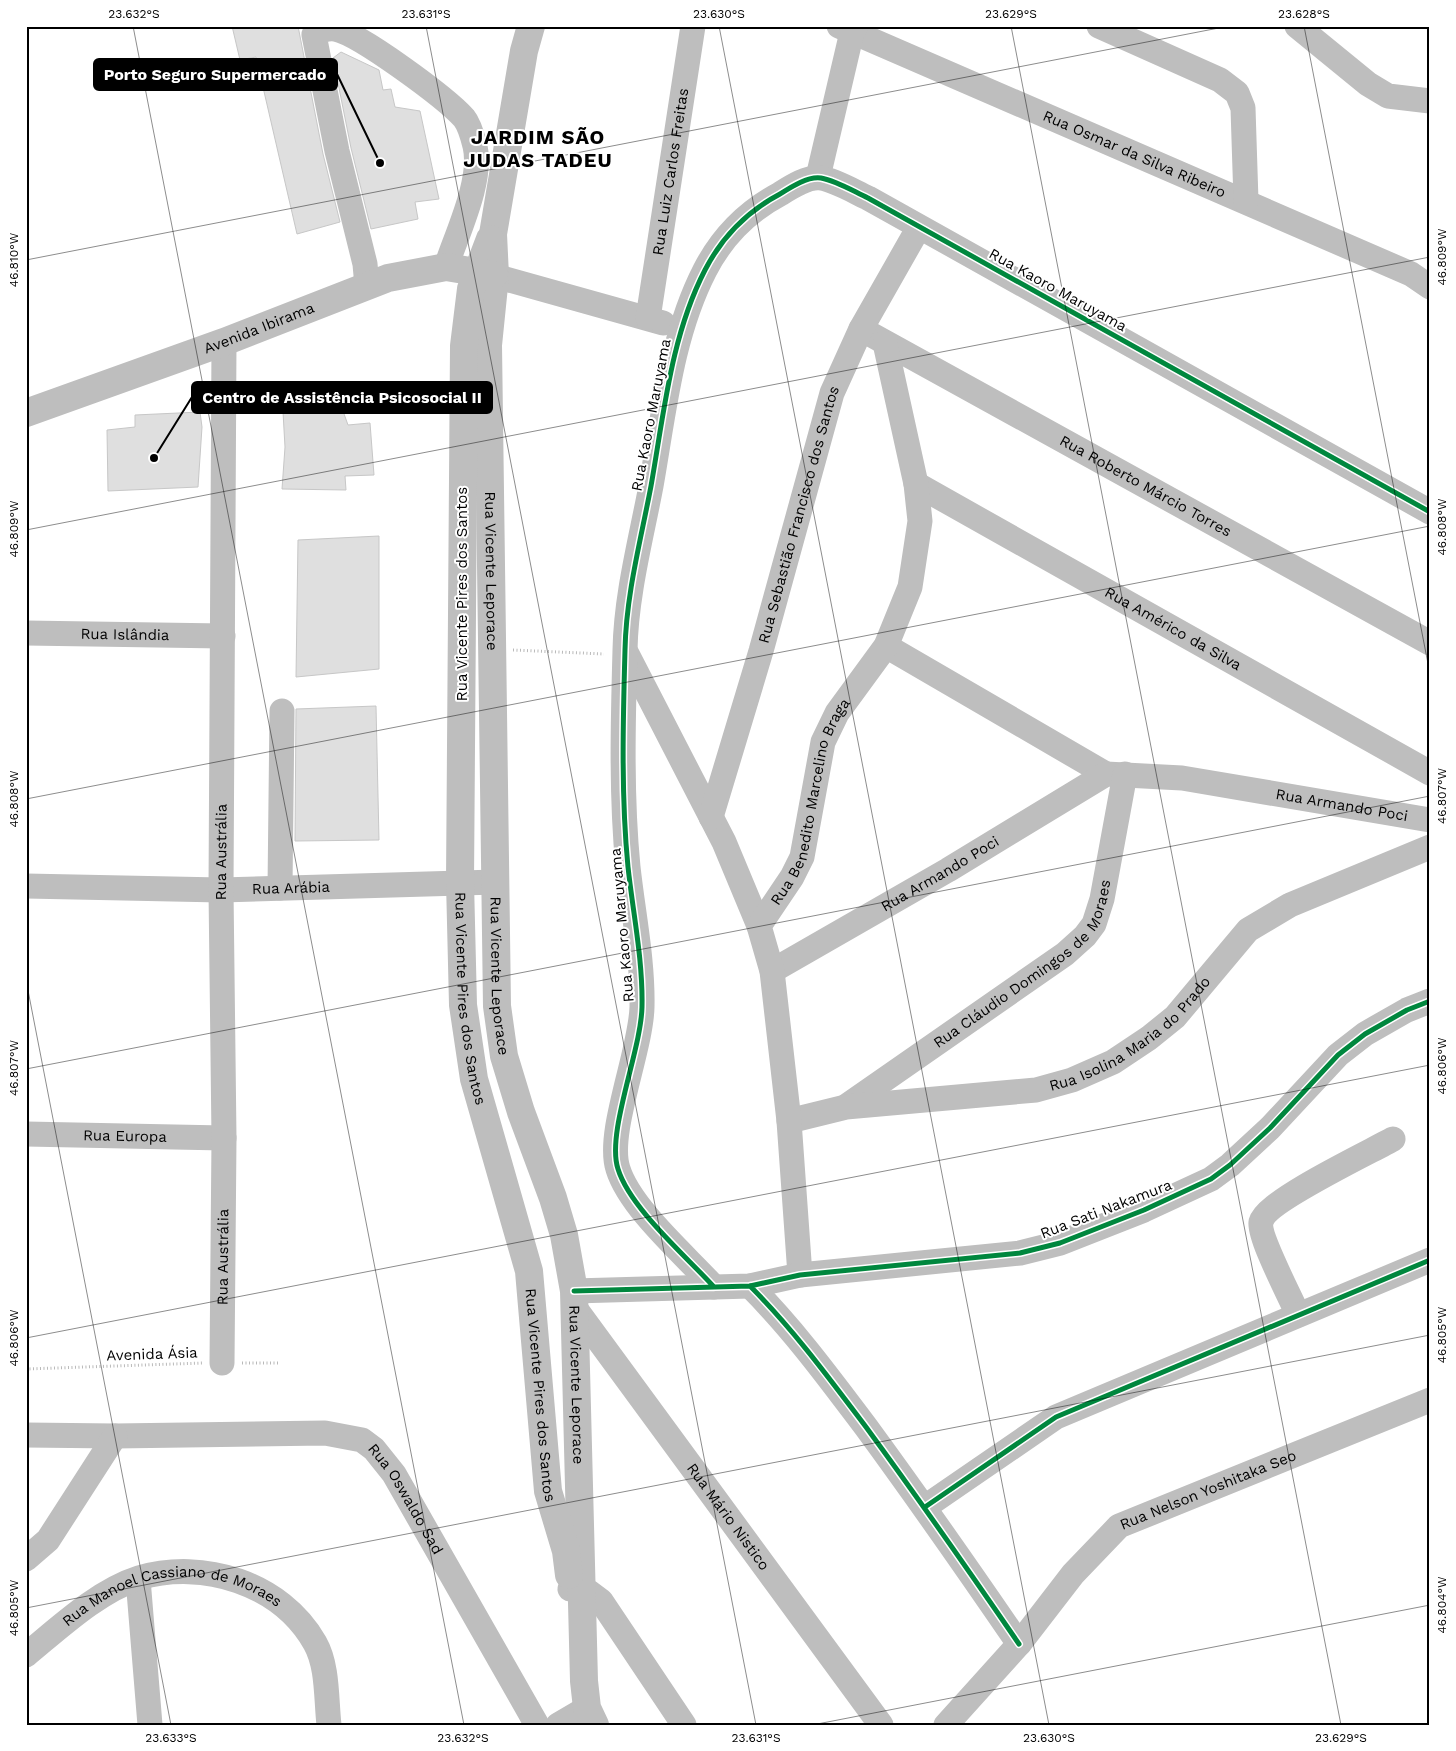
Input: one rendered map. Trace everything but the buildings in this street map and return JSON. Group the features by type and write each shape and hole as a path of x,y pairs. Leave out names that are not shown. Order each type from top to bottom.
{"main road":[{"name":"Rua Vicente Leporace","path":"531,26 524,51 486,273 497,1006 504,1056 521,1112 553,1198 564,1235 574,1300 580,1492 577,1590 583,1657 577,1720"},
{"name":"Avenida Ibirama","path":"26,413 224,342 388,278 446,267 486,273"},
{"name":"Rua Vicente Pires dos Santos","path":"486,273 472,289 464,346 460,882 463,1005 472,1066 529,1271 548,1492 577,1590"},
{"path":"548,1492 557,1501 562,1502 570,1500 580,1492"}],"street":[{"name":"Rua Luiz Carlos Freitas","path":"648,318 694,26"},
{"path":"1099,26 1220,80 1237,94 1243,108 1246,201"},
{"path":"1297,26 1368,84 1388,96 1430,101"},
{"path":"818,177 849,28"},
{"name":"Rua Osmar da Silva Ribeiro","path":"849,28 1411,274 1430,287"},
{"path":"367,286 365,264 337,151 314,34 322,29 336,29 354,36 415,78 465,119 476,147 474,188 446,267"},
{"name":"Rua Kaoro Maruyama","path":"714,1287 627,1191 617,1168 614,1148 635,1055 642,1010 642,973 628,865 624,778 625,652 632,586 680,328 706,268 748,213 778,194 818,177 868,198 1430,512"},
{"name":"Rua Sebastião Francisco dos Santos","path":"711,817 761,651 832,393 861,329 919,227"},
{"path":"486,273 680,328"},
{"name":"Rua Roberto Márcio Torres","path":"861,329 1430,643"},
{"name":"Rua Austrália","path":"222,1363 224,1138 220,890 224,342"},
{"name":"Rua Benedito Marcelino Braga","path":"759,926 792,878 802,856 823,742 837,713 886,646 910,587 920,522 916,484 885,343"},
{"name":"Rua Américo da Silva","path":"916,484 1430,773"},
{"name":"Rua Islândia","path":"26,634 223,636"},
{"name":"Rua Armando Poci","path":"886,646 1115,774 1182,778 1430,820"},
{"path":"625,652 732,860 759,926 772,971 789,1121 800,1276"},
{"path":"280,888 282,711"},
{"name":"Rua Armando Poci","path":"772,971 1115,774"},
{"name":"Rua Cláudio Domingos de Moraes","path":"846,1107 1065,954 1085,936 1094,924 1102,899 1115,774"},
{"name":"Rua Isolina Maria do Prado","path":"789,1121 846,1107 1036,1090 1072,1080 1113,1062 1149,1038 1175,1017 1248,930 1290,905 1430,847"},
{"name":"Rua Arábia","path":"26,886 220,890 496,882"},
{"name":"Rua Sati Nakamura","path":"574,1300 714,1287 750,1286 800,1276 1020,1253 1060,1243 1176,1196 1211,1179 1230,1165 1270,1128 1338,1055 1365,1034 1407,1010 1430,1002"},
{"path":"894,1074 896,1085 911,1101"},
{"name":"Rua Europa","path":"26,1134 224,1138"},
{"path":"1298,1314 1263,1236 1261,1222 1268,1210 1290,1194 1393,1139"},
{"path":"925,1508 1056,1417 1430,1260"},
{"path":"750,1286 778,1314 805,1347 925,1508 1019,1644"},
{"name":"Rua Mário Nistico","path":"574,1300 881,1725"},
{"name":"Rua Nelson Yoshitaka Seo","path":"946,1725 1019,1644 1073,1574 1119,1526 1430,1400"},
{"name":"Rua Oswaldo Sad","path":"26,1435 115,1436 325,1433 362,1440 374,1449 394,1474 537,1725"},
{"path":"26,1560 48,1540 115,1436"},
{"name":"Rua Manoel Cassiano de Moraes","path":"26,1655 89,1604 138,1578 187,1571 219,1575 246,1583 275,1598 300,1621 316,1644 322,1662 329,1725"},
{"path":"138,1578 150,1725"},
{"path":"577,1590 600,1601 684,1725"}],"path":[{"path":"492,650 625,652"}],"cycle path":[{"path":"714,1287 646,1215 624,1184 618,1169 616,1154 620,1114 636,1046 642,1007 639,954 626,840 623,786 624,704 626,629 631,588 676,348 693,295 705,270 719,247 737,226 757,208 794,185 805,180 827,179 868,198 1430,512"},
{"path":"574,1291 750,1286 800,1275 1020,1253 1060,1243 1144,1210 1211,1179 1230,1165 1270,1128 1338,1055 1365,1034 1407,1010 1430,1001"},
{"path":"925,1507 1056,1417 1430,1260"},
{"path":"750,1286 796,1337 866,1427 1019,1644"}],"place":[{"name":"Porto Seguro Supermercado","path":"380,163"},
{"name":"Centro de Assistência Psicosocial II","path":"154,458"}],"district":[{"name":"JARDIM SÃO JUDAS TADEU","path":"538,148"}]}
